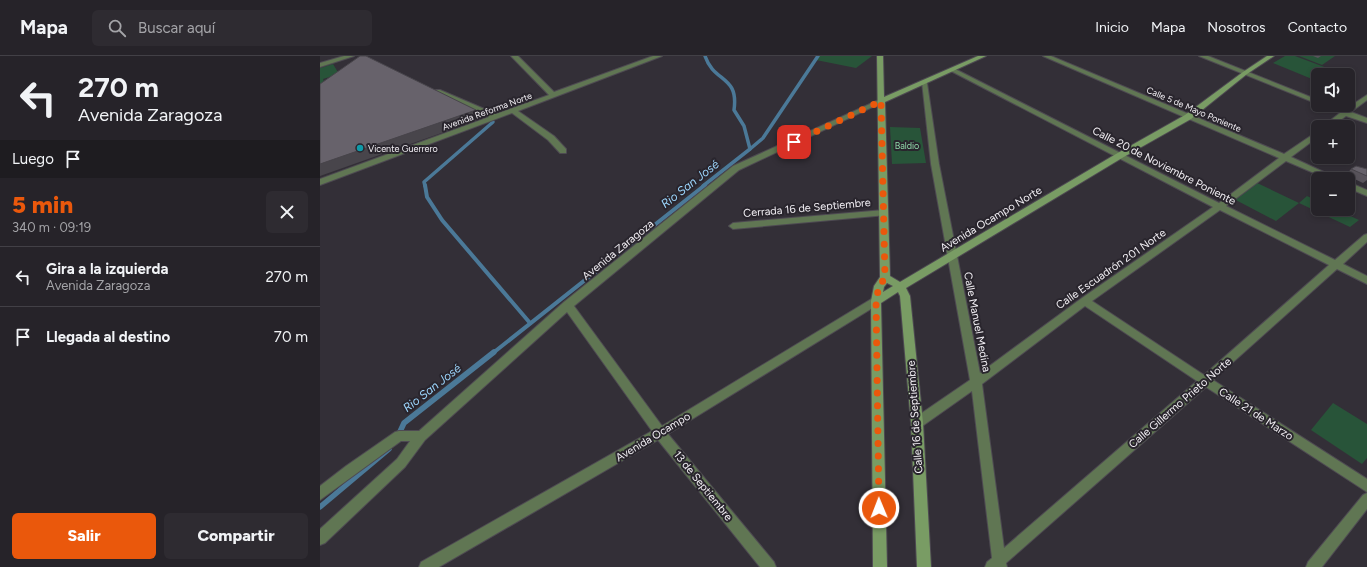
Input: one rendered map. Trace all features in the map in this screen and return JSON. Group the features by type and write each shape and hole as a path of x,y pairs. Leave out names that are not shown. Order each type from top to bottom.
{"main road":[{"path":"880,56 885,278 879,286 876,301 880,567"},
{"name":"Avenida Zaragoza","path":"881,101 983,56"},
{"path":"1119,156 1188,117 1245,73 1271,56"},
{"name":"Avenida Ocampo Norte","path":"876,301 1119,156"},
{"path":"885,278 894,281 901,287"},
{"name":"Calle 16 de Septiembre","path":"901,287 905,296 917,424 924,567"}],"street":[{"path":"320,65 351,56"},
{"path":"514,56 554,96"},
{"name":"Avenida Reforma Norte","path":"320,182 496,118 659,56"},
{"name":"Calle 5 de Mayo Poniente","path":"1046,56 1319,172"},
{"path":"1202,56 1311,99"},
{"name":"Calle 20 de Noviembre Poniente","path":"953,70 1219,207 1367,280"},
{"name":"Calle Manuel Medina","path":"924,83 935,164 976,382 997,565"},
{"path":"431,88 496,118"},
{"path":"1335,120 1367,97"},
{"name":"Avenida Zaragoza","path":"320,538 401,463 420,436 568,306 736,168 881,101"},
{"path":"514,111 551,138 563,151"},
{"path":"1344,113 1367,121"},
{"name":"Calle Escuadrón 201 Norte","path":"917,424 1085,301 1219,207 1311,137"},
{"path":"1355,187 1367,192"},
{"name":"Cerrada 16 de Septiembre","path":"733,226 884,212"},
{"name":"Calle Gillermo Prieto Norte","path":"997,565 1206,382 1335,264 1367,237"},
{"name":"Avenida Ocampo","path":"426,567 660,434 876,301"},
{"name":"Calle 21 de Marzo","path":"1085,301 1206,382 1367,486"},
{"name":"13 de Septiembre","path":"568,306 660,434 769,567"},
{"path":"320,494 350,470 399,436 420,436"},
{"path":"1313,567 1367,499"}],"green space":[{"path":"819,56 872,56 856,68 816,60"},
{"path":"1285,56 1295,56 1327,68 1311,68 1311,79 1273,63"},
{"path":"1299,56 1335,56 1322,65"},
{"path":"333,64 339,74 323,79 327,89 320,92 320,68"},
{"name":"Baldio","path":"890,127 920,128 926,163 892,164"},
{"path":"1255,182 1299,203 1276,221 1232,198"},
{"path":"1307,196 1311,198 1311,209 1299,203"},
{"path":"1327,216 1350,216 1359,220 1350,227"},
{"path":"1333,403 1367,424 1367,458 1362,464 1311,430"}],"building":[{"name":"Vicente Guerrero","path":"360,56 366,56 476,110 320,164 320,84"},
{"path":"1356,166 1367,169 1367,176 1351,169"}],"waterway":[{"name":"Rio San José","path":"705,56 709,65 725,80 733,91 735,99 734,110 744,126 750,149"},
{"name":"Rio San José","path":"750,149 763,138 818,56"},
{"name":"Rio San José","path":"425,186 424,182 493,122"},
{"name":"Rio San José","path":"703,186 750,149"},
{"name":"Rio San José","path":"425,185 427,197 442,220 530,323"},
{"name":"Rio San José","path":"493,353 705,185"},
{"name":"Rio San José","path":"398,436 404,423 494,352"},
{"name":"Rio San José","path":"320,507 389,449"}],"place":[{"name":"Vicente Guerrero","path":"360,148"}],"route":[{"path":"794,142 881,101 885,278 879,286 876,301 879,508"}]}
